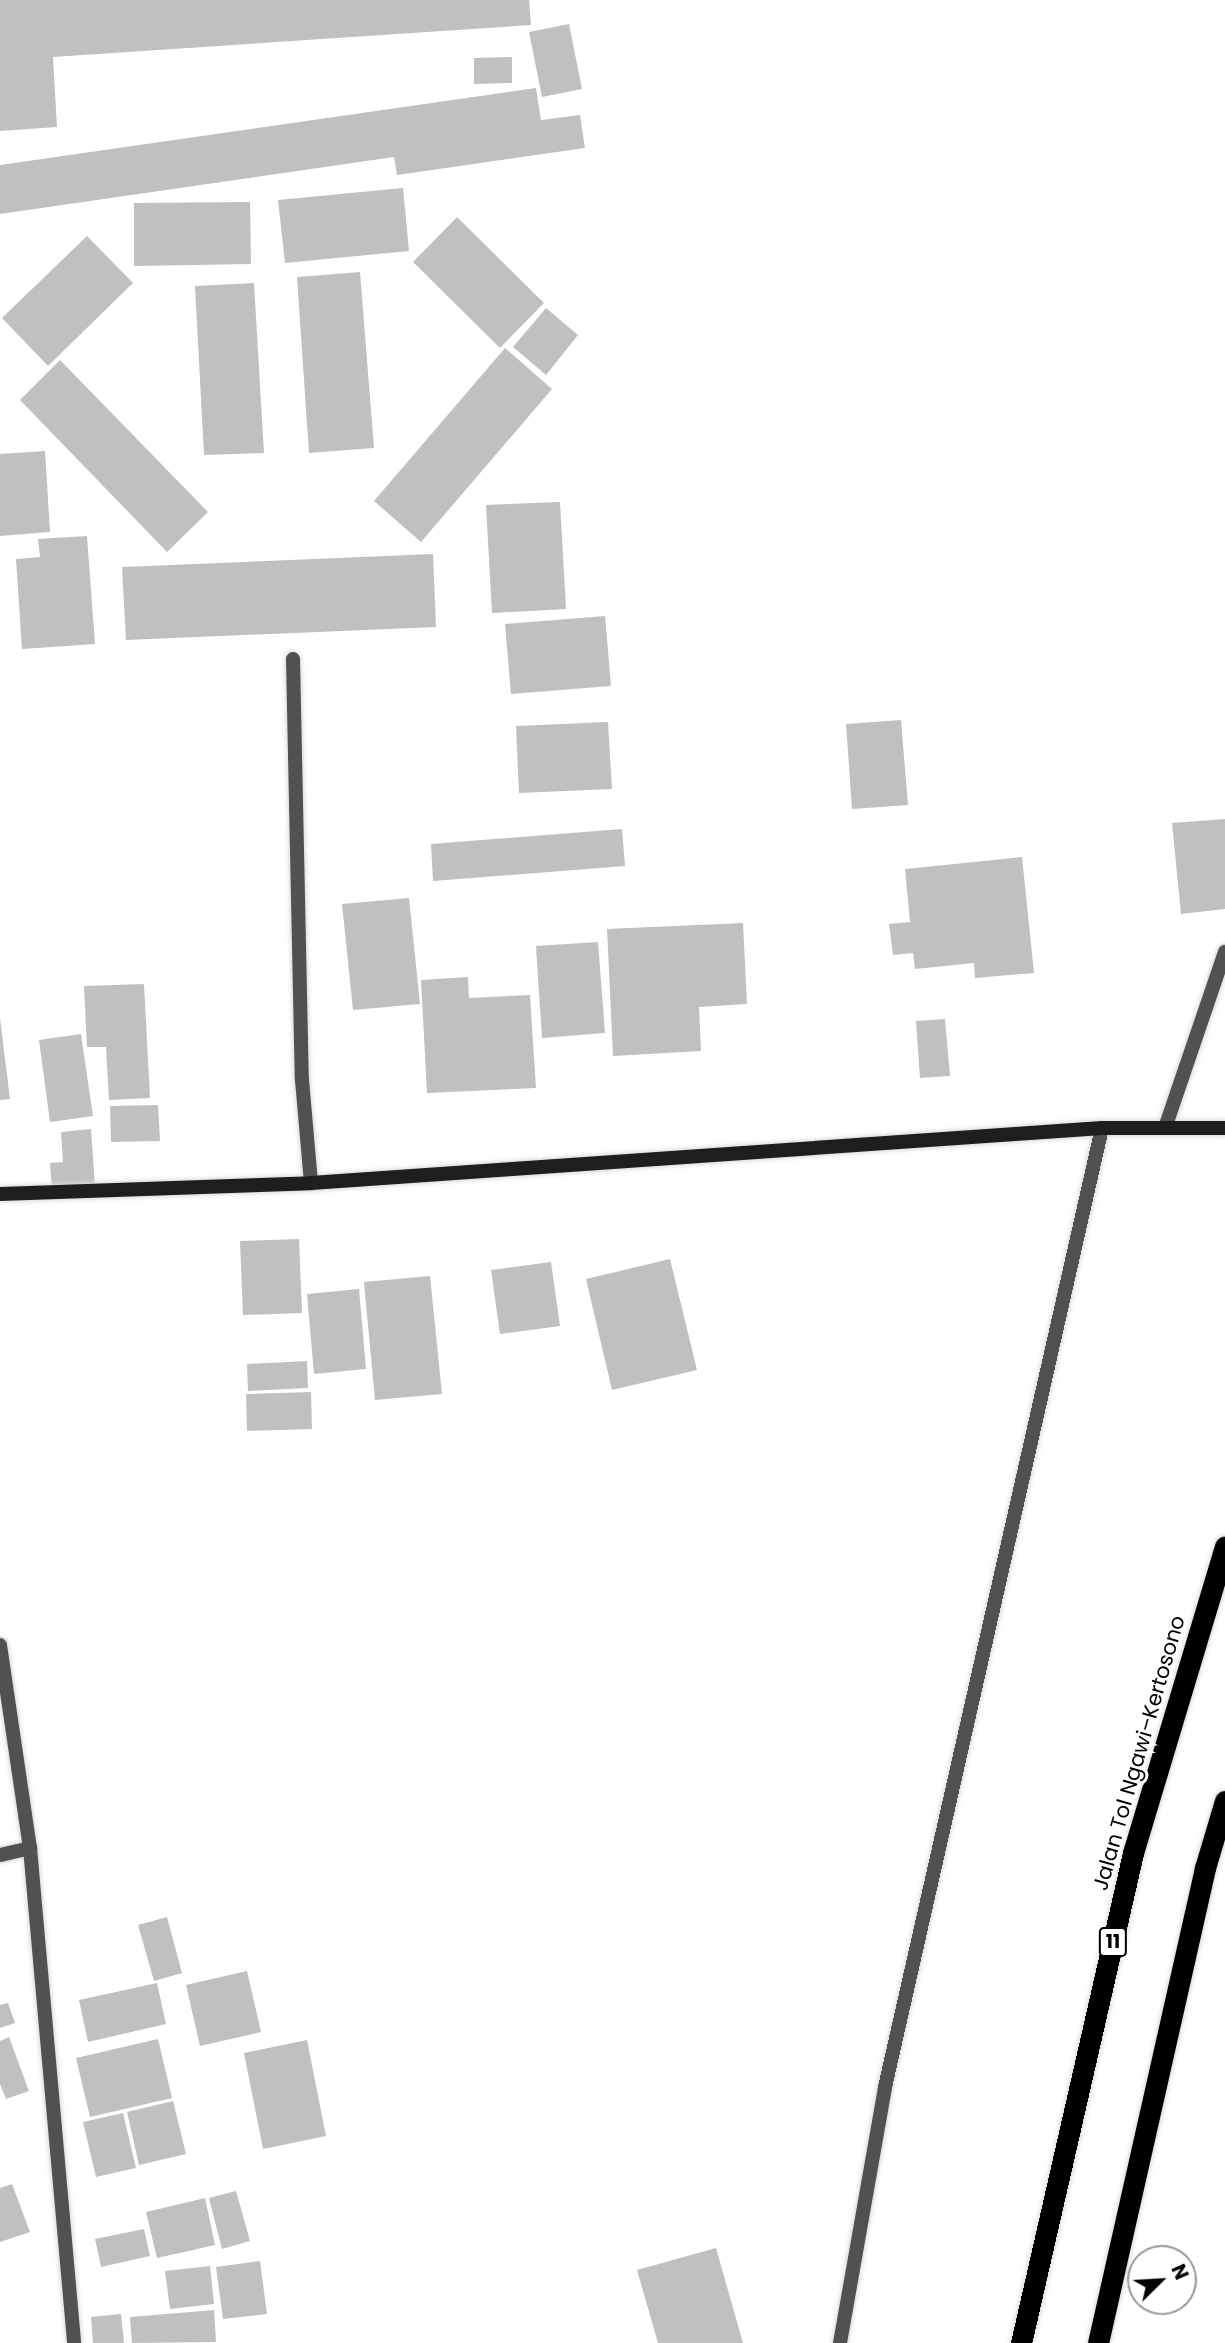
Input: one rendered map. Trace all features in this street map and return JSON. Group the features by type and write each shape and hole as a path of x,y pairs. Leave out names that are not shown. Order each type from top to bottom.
{"highway":[{"name":"Jalan Tol Ngawi–Kertosono","path":"1021,2343 1133,1853 1225,1546"},
{"path":"1098,2343 1205,1868 1225,1801"}],"street":[{"path":"293,659 302,1080 311,1183"},
{"path":"1166,1125 1225,952"},
{"path":"0,1194 311,1183 1102,1128 1166,1125 1225,1128"},
{"path":"840,2343 885,2087 1102,1128"},
{"path":"0,1645 30,1848 74,2343"},
{"path":"0,1855 30,1848"}],"building":[{"path":"0,0 529,0 531,25 53,57 57,127 0,131"},
{"path":"569,24 582,89 542,97 529,32"},
{"path":"512,57 512,83 474,84 474,58"},
{"path":"536,88 541,120 580,115 585,148 397,175 394,157 0,214 0,165"},
{"path":"403,188 409,251 285,263 278,200"},
{"path":"250,202 251,264 134,266 134,203"},
{"path":"457,217 544,303 500,348 413,262"},
{"path":"87,236 133,283 48,366 2,318"},
{"path":"360,272 374,448 309,453 297,277"},
{"path":"254,283 264,453 204,455 195,286"},
{"path":"546,308 578,335 546,375 513,347"},
{"path":"505,348 552,389 421,542 374,501"},
{"path":"60,360 208,512 167,552 20,400"},
{"path":"45,451 50,532 0,536 0,454"},
{"path":"560,502 566,609 492,613 486,505"},
{"path":"87,536 95,644 22,649 16,559 40,557 38,539"},
{"path":"433,554 436,627 126,640 122,567"},
{"path":"605,616 611,686 511,694 505,624"},
{"path":"901,720 908,805 852,809 846,724"},
{"path":"608,722 612,789 519,793 516,726"},
{"path":"1225,819 1225,909 1181,914 1172,823"},
{"path":"622,829 625,866 433,881 431,844"},
{"path":"1022,857 1034,973 975,978 974,963 915,969 913,953 893,955 889,924 910,922 905,869"},
{"path":"409,898 420,1004 353,1010 342,904"},
{"path":"743,923 747,1004 699,1007 701,1051 613,1056 607,929"},
{"path":"598,942 605,1033 542,1038 536,946"},
{"path":"468,977 469,998 530,995 536,1088 427,1093 421,980"},
{"path":"144,984 150,1098 109,1100 106,1047 87,1047 84,986"},
{"path":"0,1018 10,1099 0,1100"},
{"path":"945,1019 950,1076 920,1078 916,1021"},
{"path":"81,1034 93,1116 50,1122 39,1040"},
{"path":"158,1105 160,1141 111,1142 110,1106"},
{"path":"91,1129 95,1186 52,1189 50,1163 63,1162 61,1132"},
{"path":"299,1239 302,1313 243,1315 240,1241"},
{"path":"670,1259 697,1370 612,1390 586,1279"},
{"path":"551,1262 560,1326 500,1334 491,1270"},
{"path":"430,1276 442,1394 375,1400 364,1282"},
{"path":"359,1289 366,1369 314,1374 307,1294"},
{"path":"307,1361 308,1388 248,1391 247,1364"},
{"path":"311,1392 312,1429 247,1431 246,1394"},
{"path":"167,1917 182,1973 154,1981 138,1925"},
{"path":"247,1971 261,2032 200,2046 186,1985"},
{"path":"157,1983 166,2024 88,2042 79,2000"},
{"path":"8,2003 15,2023 0,2028 0,2005"},
{"path":"9,2037 29,2091 6,2099 0,2084 0,2041"},
{"path":"158,2039 172,2098 90,2117 76,2058"},
{"path":"307,2040 326,2136 263,2149 244,2053"},
{"path":"173,2101 186,2154 139,2165 127,2112"},
{"path":"123,2113 136,2168 96,2177 83,2122"},
{"path":"12,2184 30,2232 0,2242 0,2188"},
{"path":"236,2191 250,2241 222,2249 209,2198"},
{"path":"205,2198 215,2245 157,2258 146,2212"},
{"path":"144,2229 150,2256 101,2267 95,2239"},
{"path":"716,2248 743,2343 658,2343 637,2270"},
{"path":"260,2261 267,2314 223,2319 216,2267"},
{"path":"210,2266 214,2304 170,2309 165,2271"},
{"path":"214,2310 216,2342 132,2343 130,2317"},
{"path":"121,2314 124,2343 93,2343 91,2317"}]}
